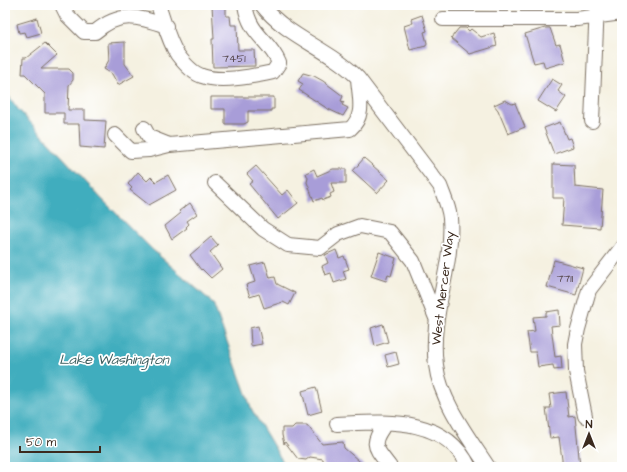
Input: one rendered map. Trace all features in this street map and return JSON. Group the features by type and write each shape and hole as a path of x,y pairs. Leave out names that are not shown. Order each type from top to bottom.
{"street":[{"path":"62,5 67,15 84,32 95,32 108,22 124,18 149,20 166,26"},
{"path":"158,5 177,53 187,66 202,76 216,78 250,76 273,72 279,63 275,54 254,31 245,5"},
{"name":"West Mercer Way","path":"262,5 280,24 332,56 358,78 440,186 447,203 450,233 436,318 434,342 436,366 439,379 447,399 488,467"},
{"path":"443,19 577,19 597,11 622,13"},
{"path":"592,121 593,72 597,11"},
{"path":"115,136 131,151 169,145 350,129 358,123 361,113 358,78"},
{"path":"144,128 149,137 169,145"},
{"path":"215,183 263,229 288,245 320,248 338,234 360,226 390,232 413,261 436,318"},
{"path":"585,416 576,371 575,344 578,329 589,290 622,247"},
{"path":"337,424 386,423 420,427 439,434 452,443 466,461 476,447"},
{"path":"386,423 376,436 376,449 390,467"}],"water":[{"name":"Lake Washington","path":"5,91 18,109 100,197 153,250 213,303 252,410 286,467 5,467"}],"building":[{"path":"212,5 226,5 226,16 230,16 231,25 237,25 238,50 254,50 255,66 213,67 212,39 214,39"},
{"path":"422,15 427,31 424,32 427,43 426,46 410,50 404,26 413,23 411,19"},
{"path":"37,18 41,33 27,37 25,32 19,33 17,24"},
{"path":"459,28 466,28 469,31 471,29 481,37 494,33 497,46 470,54 451,38"},
{"path":"550,28 556,45 560,44 565,62 545,68 543,61 534,63 525,34"},
{"path":"125,42 125,64 134,76 118,85 112,74 104,69 109,60 108,43"},
{"path":"45,43 57,55 41,69 69,69 73,73 73,80 69,85 68,110 85,110 85,120 106,121 104,149 80,147 79,124 64,124 64,113 45,113 45,94 25,74 22,74 23,58 26,58"},
{"path":"303,73 314,76 323,81 343,96 341,101 344,102 342,105 348,108 343,116 328,109 299,90 303,84 298,81"},
{"path":"552,79 562,85 558,91 566,97 556,112 538,101"},
{"path":"211,97 274,97 274,109 271,109 271,111 248,111 248,122 244,124 225,124 225,109 211,109"},
{"path":"505,100 512,104 515,103 525,127 508,134 498,110 494,105"},
{"path":"560,122 567,139 570,138 573,147 554,154 544,128"},
{"path":"364,158 389,180 377,193 353,171"},
{"path":"553,164 574,165 575,187 603,190 600,228 562,225 564,198 553,198"},
{"path":"256,166 282,195 288,190 298,203 278,219 249,184 253,181 247,174"},
{"path":"314,169 317,176 333,169 346,169 346,183 331,183 334,192 330,194 331,197 314,201 307,182 308,178 306,173"},
{"path":"138,172 147,181 151,177 156,182 168,175 176,190 149,205 130,190 132,188 128,184"},
{"path":"190,203 197,214 187,221 189,224 186,227 187,228 172,239 165,226 181,213 179,211"},
{"path":"211,237 218,245 210,252 222,269 211,278 202,269 201,270 190,255"},
{"path":"336,250 339,258 344,256 349,269 343,271 346,279 334,283 331,273 325,275 322,266 328,263 325,255"},
{"path":"379,252 396,258 391,276 388,275 386,281 371,276"},
{"path":"554,260 583,268 576,295 547,287"},
{"path":"265,262 270,278 275,277 277,284 295,293 289,305 283,302 264,308 259,294 250,297 246,285 255,282 250,266"},
{"path":"559,310 560,325 551,326 555,357 561,356 562,369 554,370 553,365 538,367 536,352 530,352 527,332 535,331 533,317 546,316 546,312"},
{"path":"383,324 388,342 375,346 371,328"},
{"path":"258,326 262,344 251,346 250,328"},
{"path":"396,352 399,364 388,367 385,355"},
{"path":"316,387 322,411 308,415 302,391"},
{"path":"566,392 569,417 575,416 580,467 563,467 559,437 550,438 546,408 551,408 549,394"},
{"path":"295,425 307,425 322,444 343,442 344,448 366,467 324,467 323,459 310,457 306,460 298,459 285,442 284,444 282,435 282,428 292,428"}]}
